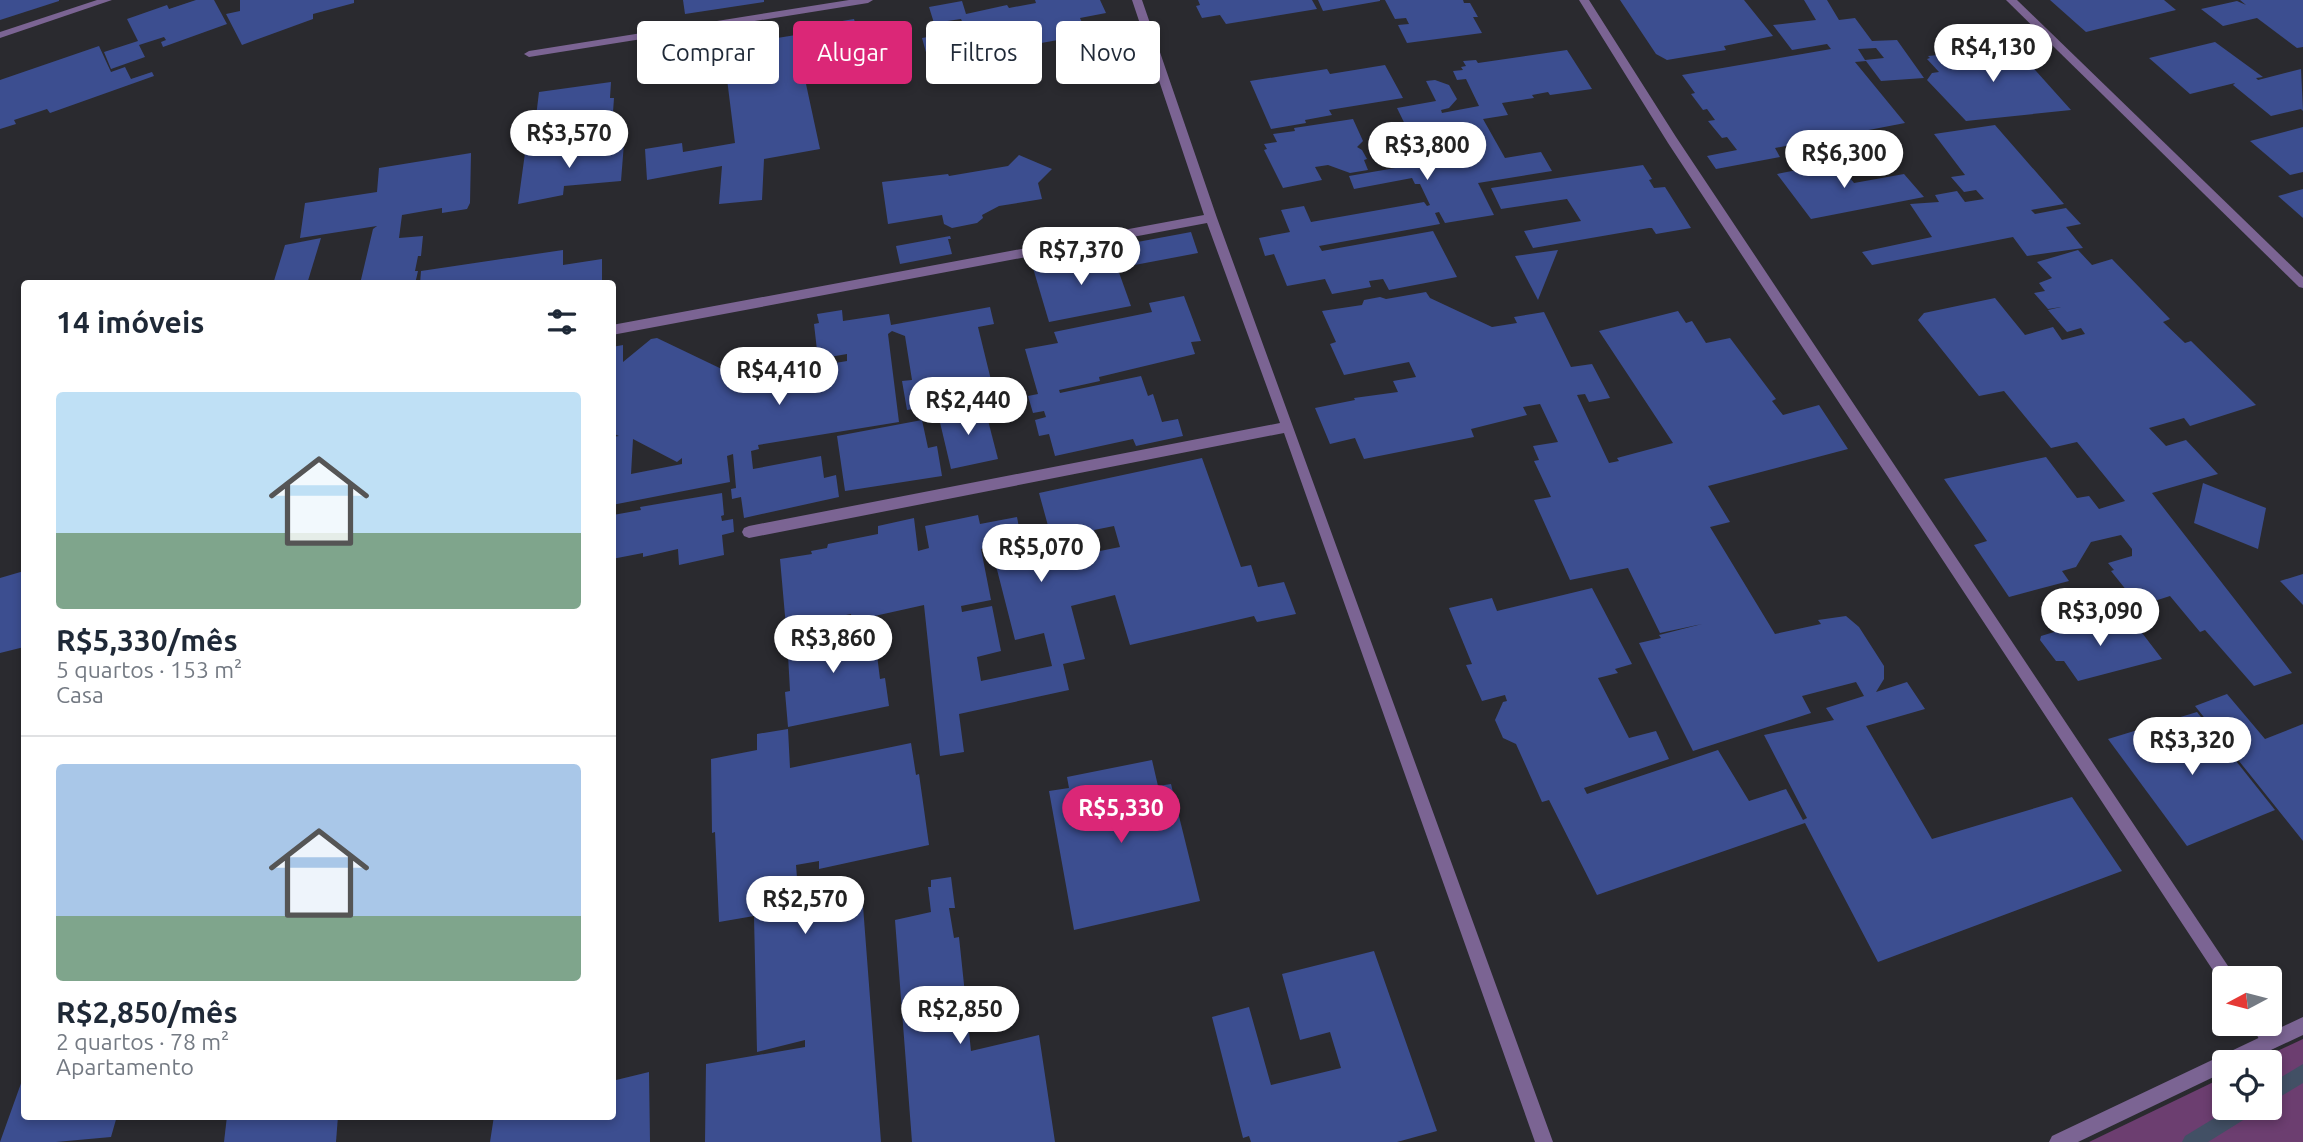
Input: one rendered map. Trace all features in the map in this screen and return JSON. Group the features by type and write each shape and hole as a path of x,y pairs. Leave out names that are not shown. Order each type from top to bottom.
{"street":[{"path":"0,35 107,0"},
{"path":"529,54 868,0"},
{"path":"1137,0 1211,218 1544,1142"},
{"path":"1584,0 1672,141 2220,966"},
{"path":"2011,0 2303,284"},
{"path":"616,329 1211,218"},
{"path":"748,532 1288,427"},
{"path":"2252,1050 2303,1026"},
{"path":"2266,1036 2270,1041"},
{"path":"2058,1142 2212,1069"}],"shaded area":[{"path":"2303,1039 2303,1142 2089,1142 2212,1083 2212,1120 2282,1120 2282,1050 2280,1050"}],"building":[{"path":"0,0 59,0 59,1 0,20"},
{"path":"196,0 214,0 227,24 163,47 161,42 166,40 164,37 139,45 145,57 111,69 104,52 138,41 127,19 167,5 169,9"},
{"path":"240,0 354,0 354,3 313,14 313,19 242,45 226,14 240,11"},
{"path":"683,0 764,0 764,2 685,14"},
{"path":"1035,0 1100,0 1106,13 1080,18 1081,21 1056,21 1056,40 1042,43 1042,21 933,21 929,7 962,1 966,14 1007,5 1009,8 1036,3"},
{"path":"1198,0 1312,0 1317,9 1226,24 1220,15 1202,18 1196,6 1200,5"},
{"path":"1318,0 1380,0 1380,1 1323,11"},
{"path":"1385,0 1463,0 1464,3 1470,3 1478,17 1473,17 1482,33 1407,43 1398,25 1409,24 1406,18 1395,19"},
{"path":"1620,0 1744,0 1773,36 1724,46 1726,50 1667,60 1656,54"},
{"path":"1804,0 1827,0 1839,20 1855,18 1872,41 1897,40 1924,78 1881,81 1866,61 1855,62 1905,123 1775,148 1780,157 1716,169 1707,156 1737,150 1727,137 1722,138 1708,121 1715,120 1691,94 1695,93 1682,75 1831,49 1827,44 1792,50 1773,25 1816,20","holes":["1876,48 1884,58 1865,60 1858,49"]},
{"path":"2050,0 2164,0 2176,10 2086,32"},
{"path":"2240,0 2303,0 2303,47 2297,48 2257,18 2223,26 2201,9 2237,1 2246,5"},
{"path":"793,35 793,84 806,84 820,149 764,159 762,200 719,204 722,166 647,180 645,149 682,143 683,152 735,143 728,84 779,84 779,38"},
{"path":"2215,42 2263,77 2256,78 2258,80 2301,69 2303,111 2301,109 2271,116 2233,85 2235,83 2190,94 2149,58"},
{"path":"2005,44 2018,51 2071,110 1966,121 1927,80 1932,73 1939,72 1927,59 1930,58 1928,56"},
{"path":"99,46 111,72 125,67 131,79 152,72 154,76 50,113 47,109 14,120 16,124 0,129 0,80"},
{"path":"1567,50 1592,89 1550,95 1548,92 1532,95 1534,98 1502,103 1508,115 1483,119 1505,158 1541,152 1552,171 1478,183 1494,215 1445,223 1439,212 1435,213 1440,224 1319,246 1322,251 1433,231 1457,277 1389,290 1383,279 1369,281 1371,287 1332,294 1325,279 1287,286 1274,254 1265,256 1259,238 1290,232 1281,210 1304,206 1311,222 1424,202 1427,206 1430,205 1420,184 1415,184 1412,178 1354,189 1349,176 1424,163 1397,108 1436,101 1426,81 1435,80 1449,85 1457,99 1449,108 1441,110 1442,113 1479,106 1466,79 1457,80 1453,71 1463,70 1461,67 1466,66 1463,61 1476,60 1478,63"},
{"path":"1385,65 1403,98 1329,110 1332,115 1271,129 1250,81 1327,69 1330,74"},
{"path":"611,82 610,98 614,98 611,141 532,150 539,92"},
{"path":"1353,119 1363,141 1357,147 1367,159 1364,160 1368,170 1350,173 1328,165 1315,167 1322,180 1283,188 1264,150 1267,149 1264,144 1277,142 1273,134"},
{"path":"1995,125 2064,204 2031,210 2035,214 2066,208 2081,224 2066,227 2083,248 2027,256 2013,237 1872,265 1862,252 1932,237 1910,204 1939,202 1935,195 1957,191 1965,202 1984,199 1976,190 1964,192 1951,177 1965,175 1934,134"},
{"path":"2303,127 2303,172 2290,175 2250,141"},
{"path":"624,143 621,181 564,186 563,195 518,204 525,153"},
{"path":"471,153 470,203 467,209 442,213 442,208 402,215 399,238 423,236 421,256 418,256 415,271 418,271 416,280 361,280 373,229 377,226 300,238 305,203 377,192 379,168"},
{"path":"1019,155 1052,169 1038,183 1042,199 999,206 982,215 983,218 977,223 952,228 944,224 942,215 888,224 882,182 949,176 1008,166"},
{"path":"1837,162 1854,183 1904,174 1924,197 1811,219 1777,174"},
{"path":"1643,165 1654,188 1665,187 1691,228 1656,234 1649,228 1533,248 1524,231 1581,221 1567,199 1501,209 1491,188"},
{"path":"2303,189 2303,218 2278,196"},
{"path":"1191,232 1198,253 1124,267 1116,246"},
{"path":"950,236 951,239 948,239 952,254 900,264 896,246"},
{"path":"321,238 308,280 274,280 285,245"},
{"path":"563,250 563,265 602,259 602,280 420,280 421,271"},
{"path":"1558,250 1538,300 1515,256"},
{"path":"2078,250 2092,265 2112,259 2170,319 2163,322 2185,343 2191,341 2256,405 2190,426 2184,418 2149,428 2166,446 2186,440 2218,474 2152,493 2292,673 2254,686 2205,630 2200,632 2170,596 2139,606 2111,571 2114,570 2108,563 2132,556 2132,549 2121,535 2091,542 2076,567 2062,571 2069,581 2009,597 1974,545 1987,541 1944,479 2046,457 2077,498 2089,496 2099,509 2125,501 2077,442 2051,448 2004,391 1979,396 1918,320 1924,313 1995,298 2025,335 2053,327 2062,340 2085,334 2081,328 2067,332 2048,310 2061,307 2048,309 2034,293 2045,291 2039,283 2052,278 2037,262"},
{"path":"1112,253 1131,306 1049,322 1033,268"},
{"path":"1426,292 1430,298 1492,327 1517,323 1514,317 1544,312 1571,367 1592,364 1610,398 1589,402 1585,394 1577,395 1609,463 1619,461 1617,458 1673,443 1599,331 1678,311 1686,323 1692,321 1706,343 1730,338 1776,399 1772,401 1783,415 1819,405 1848,449 1708,486 1730,522 1710,527 1775,634 1821,624 1818,620 1846,616 1859,627 1884,666 1884,679 1876,692 1907,682 1925,709 1866,726 1932,839 2072,797 2122,871 1878,962 1805,823 1597,895 1549,800 1542,802 1516,744 1503,738 1495,720 1503,702 1507,701 1505,695 1482,701 1466,665 1472,664 1449,608 1492,598 1497,611 1592,588 1632,664 1615,669 1618,673 1598,678 1629,738 1656,731 1669,759 1584,788 1587,794 1718,750 1749,801 1786,789 1803,820 1807,818 1764,735 1834,720 1826,708 1864,696 1856,682 1802,696 1811,713 1693,751 1639,643 1702,624 1660,633 1628,568 1570,580 1534,500 1551,497 1534,461 1539,460 1533,446 1558,442 1540,404 1523,407 1527,415 1471,429 1474,437 1364,459 1355,438 1330,444 1315,408 1355,400 1354,398 1398,392 1393,381 1416,377 1409,362 1344,375 1330,344 1336,342 1322,311 1362,305 1364,300 1380,297 1386,299"},
{"path":"1184,296 1201,341 1191,342 1195,354 1099,377 1100,381 1059,390 1060,393 1141,376 1148,396 1153,394 1162,422 1178,419 1183,436 1136,446 1133,439 1055,456 1049,434 1039,436 1035,420 1046,417 1044,411 1033,413 1028,396 1038,394 1025,349 1058,343 1054,332 1152,312 1149,303"},
{"path":"990,307 994,324 978,327 991,380 1001,385 1007,384 1009,391 907,410 902,381 912,380 905,336 892,331 888,334 899,422 758,445 759,449 751,451 753,469 821,456 824,478 836,475 839,497 744,518 741,497 732,499 731,489 736,488 733,454 727,456 730,482 616,504 616,436 619,436 616,435 616,346 623,345 623,362 651,339 657,338 728,372 728,381 847,361 847,354 818,359 814,324 819,323 817,314 842,310 843,321 889,314 891,325","holes":["633,439 677,462 682,458 682,464 631,474"]},
{"path":"984,405 998,459 951,469 938,414"},
{"path":"922,420 928,448 937,446 942,476 845,491 837,436"},
{"path":"1202,458 1241,567 1251,565 1258,587 1284,582 1296,614 1257,622 1254,616 1130,645 1115,595 1071,606 1085,659 1063,664 1069,690 959,714 964,752 940,756 924,605 852,621 851,614 786,627 780,559 812,554 811,551 827,548 828,544 878,534 878,526 914,518 918,551 929,548 925,526 978,515 980,524 1017,517 1021,538 1050,533 1039,493","holes":["1114,526 1120,547 1100,551 1094,530","985,548 987,555 993,554 1015,640 1044,633 1052,666 981,681 977,657 1001,651 992,606 962,612 961,606 991,600 981,549"]},
{"path":"2203,483 2266,508 2258,549 2194,523"},
{"path":"722,493 722,521 733,519 734,532 722,535 724,555 679,565 678,549 643,557 643,553 616,558 616,514 641,510 640,507"},
{"path":"21,572 21,648 0,653 0,578"},
{"path":"2303,574 2303,605 2280,581"},
{"path":"2110,615 2121,629 2136,625 2162,659 2078,681 2064,661 2056,661 2040,640 2041,636"},
{"path":"868,621 871,648 876,647 880,679 885,678 889,706 788,727 785,692 790,691 787,637"},
{"path":"2227,694 2265,739 2303,724 2303,841 2195,706"},
{"path":"2197,712 2275,810 2187,846 2108,739"},
{"path":"788,729 790,768 911,743 916,775 919,774 929,845 819,869 819,861 796,865 800,917 863,906 881,1142 705,1142 706,1064 805,1047 805,1040 757,1052 754,916 719,922 715,832 712,833 711,759 757,750 757,734"},
{"path":"1152,760 1158,786 1171,784 1200,901 1074,930 1049,791 1069,788 1067,777"},
{"path":"951,877 955,908 949,908 954,938 959,937 971,1051 1039,1035 1055,1142 912,1142 895,920 931,912 928,887 931,887 931,880"},
{"path":"1374,951 1437,1131 1397,1142 1251,1142 1249,1136 1243,1138 1212,1017 1249,1007 1271,1085 1341,1068 1330,1032 1300,1040 1282,974"},
{"path":"649,1072 650,1142 490,1142 493,1120 616,1120 616,1080"},
{"path":"21,1083 21,1120 116,1120 111,1137 56,1142 0,1142"},
{"path":"227,1120 338,1120 336,1142 224,1142"}],"waterway":[{"path":"2282,1086 2303,1073"},
{"path":"2191,1142 2227,1120"}]}
